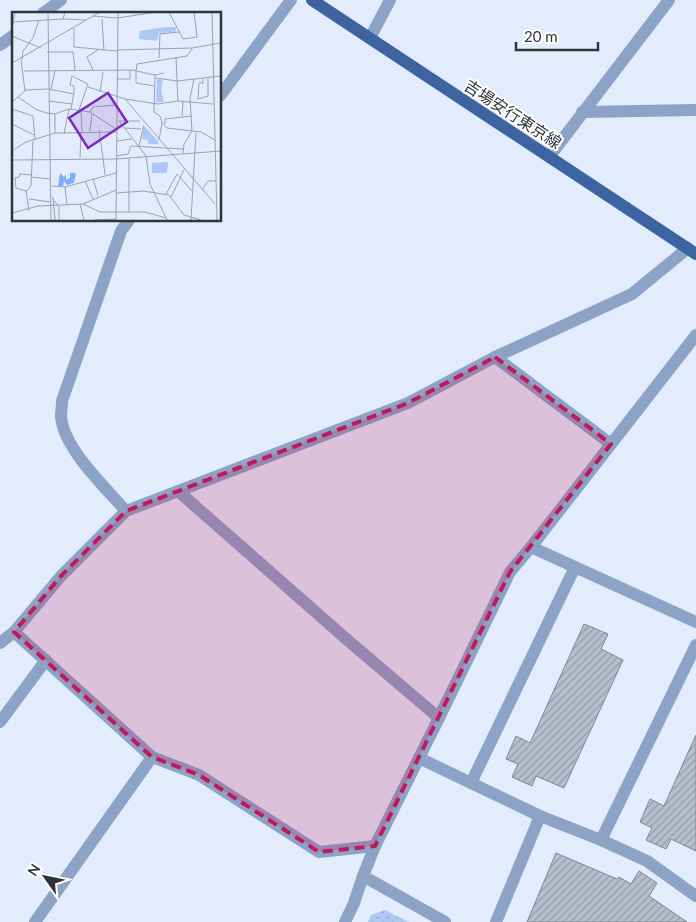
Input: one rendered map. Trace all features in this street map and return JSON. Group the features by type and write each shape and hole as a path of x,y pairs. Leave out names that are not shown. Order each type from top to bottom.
{"main road":[{"name":"吉場安行東京線","path":"312,0 692,251"}],"street":[{"path":"45,12 61,0"},
{"path":"221,95 291,0"},
{"path":"370,38 390,0"},
{"path":"549,157 669,0"},
{"path":"0,45 12,36"},
{"path":"582,112 696,110"},
{"path":"126,511 77,455 67,438 61,418 62,401 68,383 121,231 128,221"},
{"path":"0,643 14,632 61,576 126,511 408,403 495,357 632,294 692,251"},
{"path":"345,922 375,846 510,572 696,335"},
{"path":"495,357 611,444"},
{"path":"178,491 439,718"},
{"path":"531,547 696,622"},
{"path":"471,783 576,567"},
{"path":"14,632 152,757 200,775 319,852 375,846"},
{"path":"602,840 696,645"},
{"path":"0,722 46,660"},
{"path":"35,922 152,757"},
{"path":"419,758 540,816 602,840 647,862 696,896"},
{"path":"496,922 540,816"},
{"path":"362,876 445,922"}],"highlighted area":[{"path":"495,357 611,444 510,572 375,846 319,852 199,775 152,757 14,632 61,576 126,511 408,403"}],"shaded area":[{"path":"385,910 409,922 368,922 371,915"}],"building":[{"path":"584,624 608,634 601,649 623,660 564,788 536,776 532,786 512,777 518,764 506,759 516,736 530,743"},
{"path":"696,735 696,851 671,839 666,849 646,840 652,828 640,822 650,799 664,806"},
{"path":"556,853 617,879 619,877 631,884 639,871 657,883 649,896 687,922 527,922"}]}
